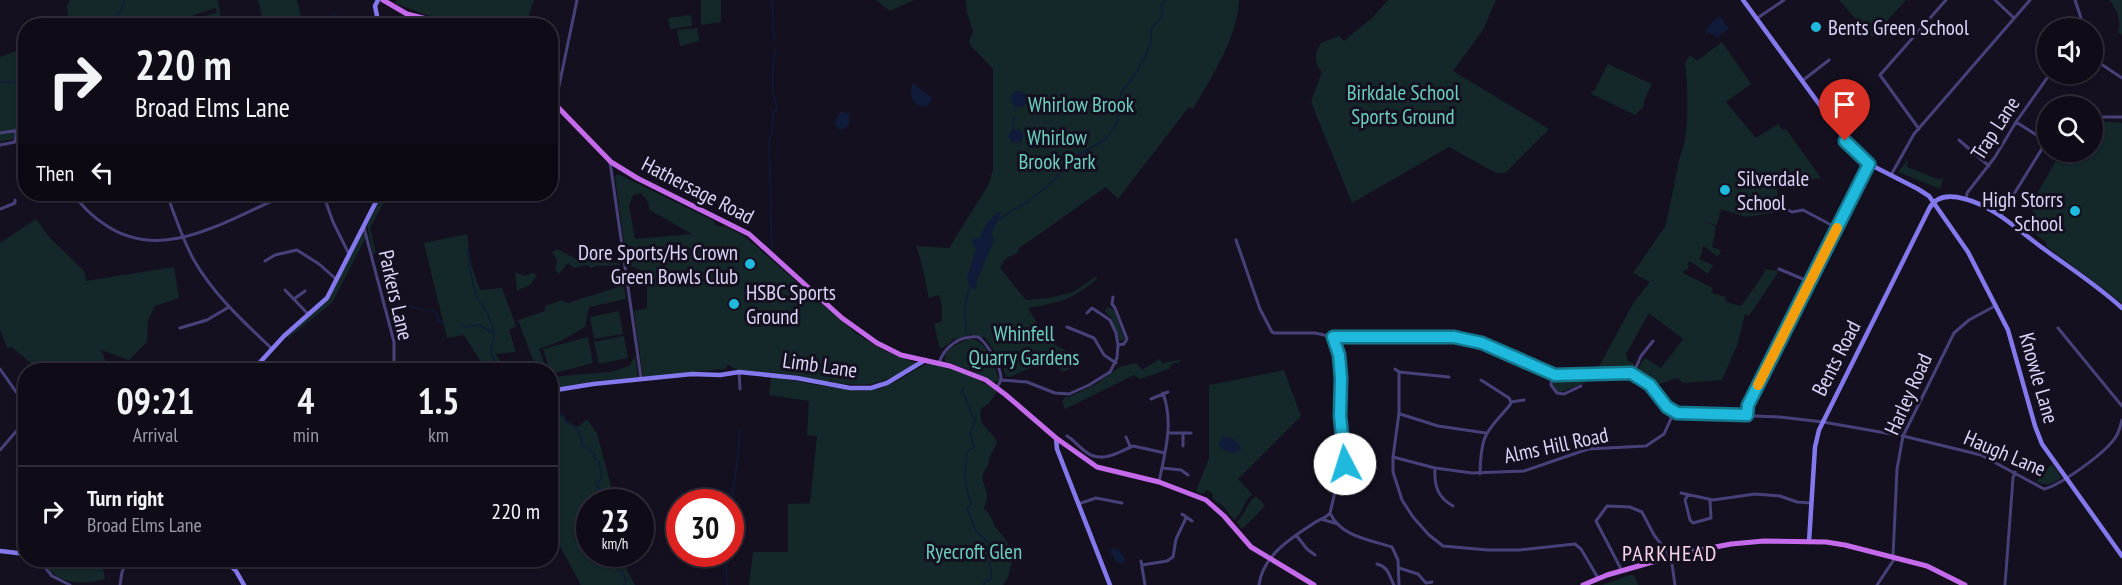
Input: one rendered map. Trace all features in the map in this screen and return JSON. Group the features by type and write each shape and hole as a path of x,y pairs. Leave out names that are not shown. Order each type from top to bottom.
{"main road":[{"path":"383,0 418,18"},
{"name":"Hathersage Road","path":"558,106 610,161 637,178 749,234 855,328 895,352 975,375 997,387 1056,438 1097,467 1159,482 1206,500 1224,516 1243,540 1269,560 1314,585"},
{"path":"1588,584 1598,578 1671,557 1746,542 1809,542 1842,544 1927,566 1965,585"}],"street":[{"path":"377,18 375,6 378,0"},
{"path":"558,89 577,0"},
{"path":"1743,0 1845,141 1869,164 1924,192 1934,202 1948,196 1966,199 1981,205 2122,308"},
{"path":"1756,19 1784,0"},
{"path":"1919,129 1880,75 1946,0"},
{"path":"1995,0 2014,18"},
{"path":"1890,176 1904,154 1909,141 2030,0"},
{"path":"2075,0 2081,18"},
{"path":"1802,81 1829,60"},
{"path":"2103,65 2122,78"},
{"name":"Trap Lane","path":"1966,199 1971,188 1989,166 2043,84"},
{"path":"2103,117 2122,117"},
{"path":"2016,122 2037,134"},
{"path":"0,133 17,131 15,142 0,145"},
{"path":"1959,140 1989,166"},
{"path":"2000,217 2037,156"},
{"path":"610,161 641,380"},
{"path":"1747,415 1748,405 1869,164"},
{"path":"80,201 90,214 117,232 146,239 183,237 230,222 269,202"},
{"path":"170,201 183,237 201,270 229,307 271,348"},
{"path":"326,201 349,254"},
{"path":"259,363 271,348 327,298 376,201"},
{"name":"Knowle Lane","path":"1934,202 1973,260 1997,306 2014,345 2038,436 2046,451 2068,478 2122,556"},
{"name":"Bents Road","path":"1809,542 1816,439 1923,220 1934,202"},
{"path":"0,209 16,204"},
{"path":"1784,208 1792,212 1803,210 1837,228"},
{"name":"Parkers Lane","path":"363,227 394,342 394,363"},
{"path":"1236,240 1260,309 1272,332 1315,333 1333,337 1465,339 1487,345 1552,375 1624,372 1634,374 1650,385 1674,412"},
{"path":"265,261 275,255 297,250 319,264 336,279"},
{"path":"1779,269 1810,282"},
{"path":"285,290 308,314"},
{"path":"294,299 305,291"},
{"path":"1113,297 1112,304 1126,339 1124,344 1118,345"},
{"name":"Harley Road","path":"1894,558 1897,469 1903,436 1954,333 1969,320 1997,306"},
{"path":"180,328 207,320 229,307"},
{"path":"1001,380 1027,382 1055,393 1069,394 1110,372 1116,363 1118,345 1110,320 1092,308 1087,313"},
{"path":"1067,327 1094,338 1104,355 1116,363"},
{"path":"2058,328 2122,406"},
{"path":"939,363 949,346 963,339 978,337 989,349 1001,380"},
{"path":"1259,585 1269,560 1296,535 1330,513 1345,464 1340,416 1339,355 1333,337"},
{"path":"1634,374 1641,356 1653,341"},
{"name":"Limb Lane","path":"558,391 593,384 692,374 720,375 739,372 871,388 887,383 925,360"},
{"path":"0,369 18,395"},
{"path":"1395,369 1399,372 1449,377"},
{"path":"739,372 740,389"},
{"path":"1399,372 1399,413 1393,457 1395,481 1402,500 1417,522 1440,545 1505,550 1572,543 1581,549 1598,578"},
{"path":"1552,375 1551,385 1557,393 1564,394 1581,386"},
{"path":"997,387 1001,380"},
{"path":"1481,380 1509,398 1511,402"},
{"path":"1151,399 1168,392"},
{"path":"1159,482 1169,433 1163,393"},
{"path":"1511,402 1524,400"},
{"path":"1480,474 1480,452 1486,433 1511,402"},
{"name":"Haugh Lane","path":"1674,412 1747,415 1823,422 1903,436 1989,458 2044,489 2068,478"},
{"name":"Alms Hill Road","path":"1393,457 1435,468 1480,474 1524,471 1588,449 1646,446 1664,434 1674,412"},
{"path":"1399,413 1438,426 1486,433"},
{"path":"2068,478 2112,442 2122,420"},
{"path":"0,450 18,429"},
{"path":"1169,433 1191,433"},
{"path":"1183,434 1183,446"},
{"path":"1070,436 1085,452 1095,457 1124,452 1130,447 1165,453"},
{"path":"1126,437 1130,447"},
{"path":"1056,438 1057,449 1110,585"},
{"path":"1162,468 1181,470 1188,475"},
{"path":"1435,468 1435,487 1441,497 1453,506"},
{"path":"2005,585 2015,472"},
{"path":"1681,493 1710,500 1730,499 1751,494 1780,496 1797,502 1810,503"},
{"path":"1688,495 1685,500 1690,520 1693,523 1711,518 1710,500"},
{"path":"1078,504 1096,498 1122,503"},
{"path":"1114,509 1115,503"},
{"path":"1622,571 1596,521 1607,506 1630,507 1642,512 1654,535 1671,557 1676,576 1675,585"},
{"path":"1330,513 1338,524"},
{"path":"1182,514 1192,521"},
{"path":"1175,555 1176,539 1186,518"},
{"path":"1321,519 1338,524 1359,537 1392,547 1397,555 1399,585"},
{"path":"1296,535 1315,555"},
{"path":"1302,553 1307,549"},
{"path":"0,551 18,553"},
{"path":"1145,585 1142,563 1167,561 1175,555 1181,556"},
{"path":"1878,585 1894,558"},
{"path":"1377,564 1387,570 1394,585"},
{"path":"45,567 52,576 70,585"},
{"path":"120,585 120,578 125,567"},
{"path":"232,567 244,585"},
{"path":"1399,568 1418,574 1426,583 1432,582"}],"green space":[{"path":"70,0 218,0 221,18 201,18 217,12 215,8 185,18 68,18 67,6"},
{"path":"258,0 297,0 301,18 262,18"},
{"path":"397,0 534,0 528,18 441,18 395,3"},
{"path":"701,0 721,0 721,22 701,25"},
{"path":"876,0 914,0 890,11"},
{"name":"Whirlow Brook","path":"966,0 1239,0 1229,43 1193,109 1189,107 1118,199 1106,187 1018,249 1019,252 1005,259 1000,268 1026,300 1049,298 1073,292 1097,276 1096,280 1071,297 1028,308 1047,340 1076,358 1073,367 1063,372 1048,360 1010,377 1006,376 999,358 984,336 982,339 971,334 955,340 953,337 952,341 941,349 939,346 934,324 942,321 942,306 939,295 929,298 916,246 949,248 989,184 993,169 993,69 969,42 973,31 967,13"},
{"name":"Birkdale School Sports Ground","path":"1388,0 1496,0 1483,30 1453,71 1549,129 1505,173 1496,173 1449,147 1352,203 1311,102 1322,72 1316,62 1316,54 1321,43 1339,36 1344,41 1373,17"},
{"path":"1839,0 1906,0 1872,37"},
{"path":"2109,0 2122,0 2122,35 2118,32 2118,15"},
{"path":"691,15 692,26 670,29 668,18"},
{"path":"697,28 699,41 680,46 677,30"},
{"name":"Silverdale School","path":"1722,42 1751,84 1726,102 1756,138 1778,124 1783,130 1786,129 1821,178 1777,186 1778,202 1774,213 1746,217 1721,209 1717,225 1701,221 1716,226 1712,232 1715,233 1712,247 1721,250 1718,257 1704,246 1701,249 1703,251 1699,259 1713,265 1708,274 1690,261 1687,264 1689,266 1687,270 1683,273 1713,288 1711,293 1726,297 1725,301 1739,306 1765,272 1764,269 1779,271 1749,316 1745,314 1738,343 1722,380 1683,383 1678,378 1656,385 1639,372 1638,369 1645,358 1661,368 1683,339 1649,313 1626,354 1628,361 1635,364 1632,370 1597,370 1634,302 1650,282 1633,273 1666,225 1687,124 1685,63 1690,55 1697,61"},
{"path":"18,50 18,132 13,139 0,142 0,57"},
{"path":"1608,64 1652,84 1644,106 1635,115 1592,94 1591,91 1594,91"},
{"name":"High Storrs School","path":"2103,122 2122,123 2122,303 2046,246 2047,243 2024,226 2034,212 2029,208 2055,162 2103,162"},
{"path":"1908,159 1907,167 1940,180 1944,175 1940,189 1898,172"},
{"name":"HSBC Sports Ground","path":"618,174 714,221 715,225 727,227 744,236 857,334 883,350 916,363 885,380 859,385 833,383 832,380 827,382 785,374 738,370 728,365 725,369 643,377 634,311 647,308 647,287 644,278 646,276 636,268 627,266 615,176","holes":["641,193 648,202 650,210 692,234 635,239 629,205 633,195"]},
{"path":"379,201 384,201 370,228 376,253 373,254 367,225"},
{"path":"36,219 50,238 84,271 86,281 174,267 179,298 155,306 148,321 147,342 129,360 101,350 106,363 31,363 12,347 7,348 0,329 0,243"},
{"path":"362,232 366,237 332,303 288,338 287,336 330,297"},
{"path":"467,234 471,264 480,290 502,288 516,326 509,330 516,352 496,354 501,363 482,363 464,335 447,338 424,243"},
{"path":"557,249 579,260 620,263 620,265 591,268 588,265 574,268 568,263 559,274 555,270 557,260 552,252"},
{"path":"515,272 525,276 533,273 537,275 531,284 517,291"},
{"path":"624,285 626,299 589,307 585,327 563,340 539,349 544,363 534,363 518,320 545,311 545,306 562,300 568,303"},
{"path":"1108,307 1114,310 1123,341 1119,339 1111,317 1105,311"},
{"path":"619,311 623,334 594,339 590,317"},
{"path":"624,336 628,358 599,364 594,342"},
{"path":"588,337 593,363 558,372 558,363 547,363 543,349"},
{"path":"968,339 975,340 985,347 999,378 998,381 993,382 945,361 945,354 952,347"},
{"path":"635,356 638,377 593,381 558,388 558,376 610,372 629,366"},
{"path":"1160,359 1162,363 1180,360 1180,362 1172,364 1169,369 1140,379 1134,375 1065,409 1062,402 1065,397 1098,383 1119,367 1136,363 1142,370"},
{"name":"Ryecroft Glen","path":"929,363 958,370 998,390 989,403 981,409 981,420 997,442 983,474 987,494 984,509 1010,549 1012,561 1008,577 1003,585 749,585 753,552 788,552 788,504 810,503 817,436 807,435 809,401 769,395 771,377 842,389 869,390 885,387"},
{"path":"1284,370 1301,416 1238,479 1252,494 1234,520 1223,506 1213,499 1212,493 1206,490 1203,494 1196,491 1209,458 1209,385"},
{"path":"1607,374 1561,392 1556,391 1553,387 1555,377"},
{"path":"558,413 566,421 578,427 587,419 597,434 611,486 611,489 576,489 576,567 625,567 635,585 581,585 558,544"},
{"path":"2052,464 2061,476 2060,479 2048,484 2036,481"},
{"path":"1256,496 1265,506 1242,529 1237,522"},
{"path":"102,567 105,579 87,582 70,581 61,579 48,568"},
{"path":"1634,575 1638,585 1602,585"}],"water":[{"path":"1720,16 1729,29 1717,37 1710,33 1705,34 1710,24"},
{"path":"913,83 932,98 929,105 919,106 913,101 911,92"},
{"path":"1016,91 1022,91 1027,99 1025,105 1016,107 1011,102 1011,96"},
{"path":"840,112 849,113 849,125 842,130 834,123"},
{"path":"1016,129 1021,131 1023,136 1021,141 1016,143 1011,141 1009,136 1011,131"},
{"path":"997,212 1000,214 991,235 994,237 993,243 977,280 976,290 967,278 976,249 971,240 980,238 986,224"},
{"path":"1224,437 1236,440 1241,450 1229,452 1223,449 1219,445 1220,440"},
{"path":"1114,548 1123,555 1124,563 1116,562 1110,551"}],"waterway":[{"path":"114,18 120,12 124,0"},
{"path":"772,0 774,40"},
{"path":"996,221 1029,201 1051,183 1077,156 1106,139 1117,123 1120,95 1137,71 1151,44 1151,29 1162,16 1161,6 1165,0"},
{"path":"772,248 769,140 772,133 773,112 777,110 772,80 775,50"},
{"path":"0,82 18,81"},
{"path":"1014,107 1014,112"},
{"path":"1013,130 1014,117"},
{"path":"468,249 470,271 477,298 487,312 494,331 491,348 493,358 498,363"},
{"path":"966,333 965,305 970,284"},
{"path":"387,302 436,312 440,322 444,324"},
{"path":"462,324 465,327 479,325 493,333"},
{"path":"963,387 962,392 976,419 970,434 974,447 967,452 966,459 966,485 972,504 967,508 976,531 994,548 989,564 991,580 984,582 984,585"},
{"path":"558,413 576,428 580,434 582,446 595,454 594,458 599,461 602,472 596,485 599,489"},
{"path":"733,489 740,430"},
{"path":"616,567 623,573 626,581 624,585"},
{"path":"726,567 727,585"}],"slow traffic":[{"path":"1758,385 1837,228"}],"place":[{"name":"Bents Green School","path":"1816,27"},
{"name":"Silverdale School","path":"1725,190"},
{"name":"High Storrs School","path":"2075,211"},
{"name":"Dore Sports/Hs Crown Green Bowls Club","path":"750,264"},
{"name":"HSBC Sports Ground","path":"734,304"}],"district":[{"name":"PARKHEAD","path":"1670,553"}],"route":[{"path":"1345,464 1340,416 1339,355 1333,337 1395,339 1454,337 1465,339 1487,345 1522,362 1548,371 1552,375 1608,372 1637,375 1650,385 1667,407 1677,413 1747,415 1748,405 1869,164 1859,157 1845,141"}],"park label":[{"name":"Whirlow Brook Park","path":"1057,149"},
{"name":"Whinfell Quarry Gardens","path":"1024,345"}]}
